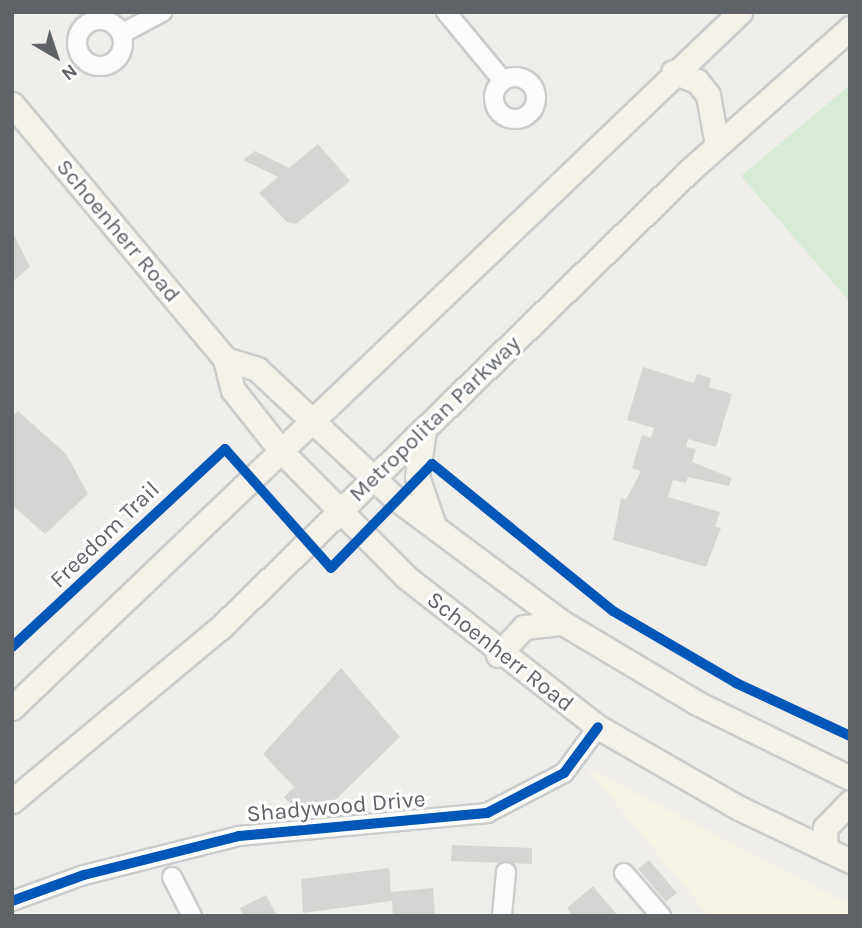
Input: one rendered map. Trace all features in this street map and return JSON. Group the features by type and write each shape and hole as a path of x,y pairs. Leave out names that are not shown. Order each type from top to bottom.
{"main road":[{"path":"12,708 282,452 673,72 740,12"},
{"name":"Metropolitan Parkway","path":"12,801 186,659 717,145 850,28"},
{"path":"673,72 697,81 708,95 717,145"},
{"name":"Schoenherr Road","path":"12,104 225,359 233,390 282,452 338,513 498,655 598,727 850,861"},
{"path":"225,359 257,369 373,480 437,532 562,623 696,703 850,778"},
{"path":"424,429 417,476 437,532"},
{"path":"498,655 524,627 562,623"},
{"path":"826,850 825,828 850,802"}],"street":[{"path":"121,34 162,12"},
{"path":"446,12 503,81"},
{"name":"Shadywood Drive","path":"12,901 84,875 239,836 487,813 564,773 598,727"},
{"path":"502,916 506,872"},
{"path":"625,873 661,916"},
{"path":"172,877 192,916"}],"shaded area":[{"path":"586,767 850,905 850,916 709,916"}],"green space":[{"path":"850,85 850,302 741,176"}],"building":[{"path":"318,144 350,181 296,224 287,222 259,193 278,177 243,160 255,151 289,168"},
{"path":"12,231 30,267 12,282"},
{"path":"643,367 694,383 697,374 711,378 709,387 732,394 716,447 688,439 686,447 696,449 692,462 732,478 729,486 688,477 686,483 673,480 668,497 720,512 715,527 721,528 706,567 613,540 621,498 626,500 641,471 632,468 642,435 651,438 654,428 627,420"},
{"path":"18,411 66,454 88,494 45,534 12,505 12,417"},
{"path":"341,668 400,737 327,808 309,802 298,812 284,797 294,787 263,754"},
{"path":"452,845 532,848 532,864 451,861"},
{"path":"649,860 677,893 666,902 638,869"},
{"path":"389,868 391,892 433,888 435,916 393,916 392,901 303,913 301,879"},
{"path":"593,886 618,916 573,916 567,908"},
{"path":"266,895 277,916 244,916 240,908"}],"cycle path":[{"name":"Freedom Trail","path":"12,647 225,449 331,568 432,464 613,611 736,683 850,736"},
{"path":"12,901 84,875 239,836 487,813 564,773 598,727"}]}
